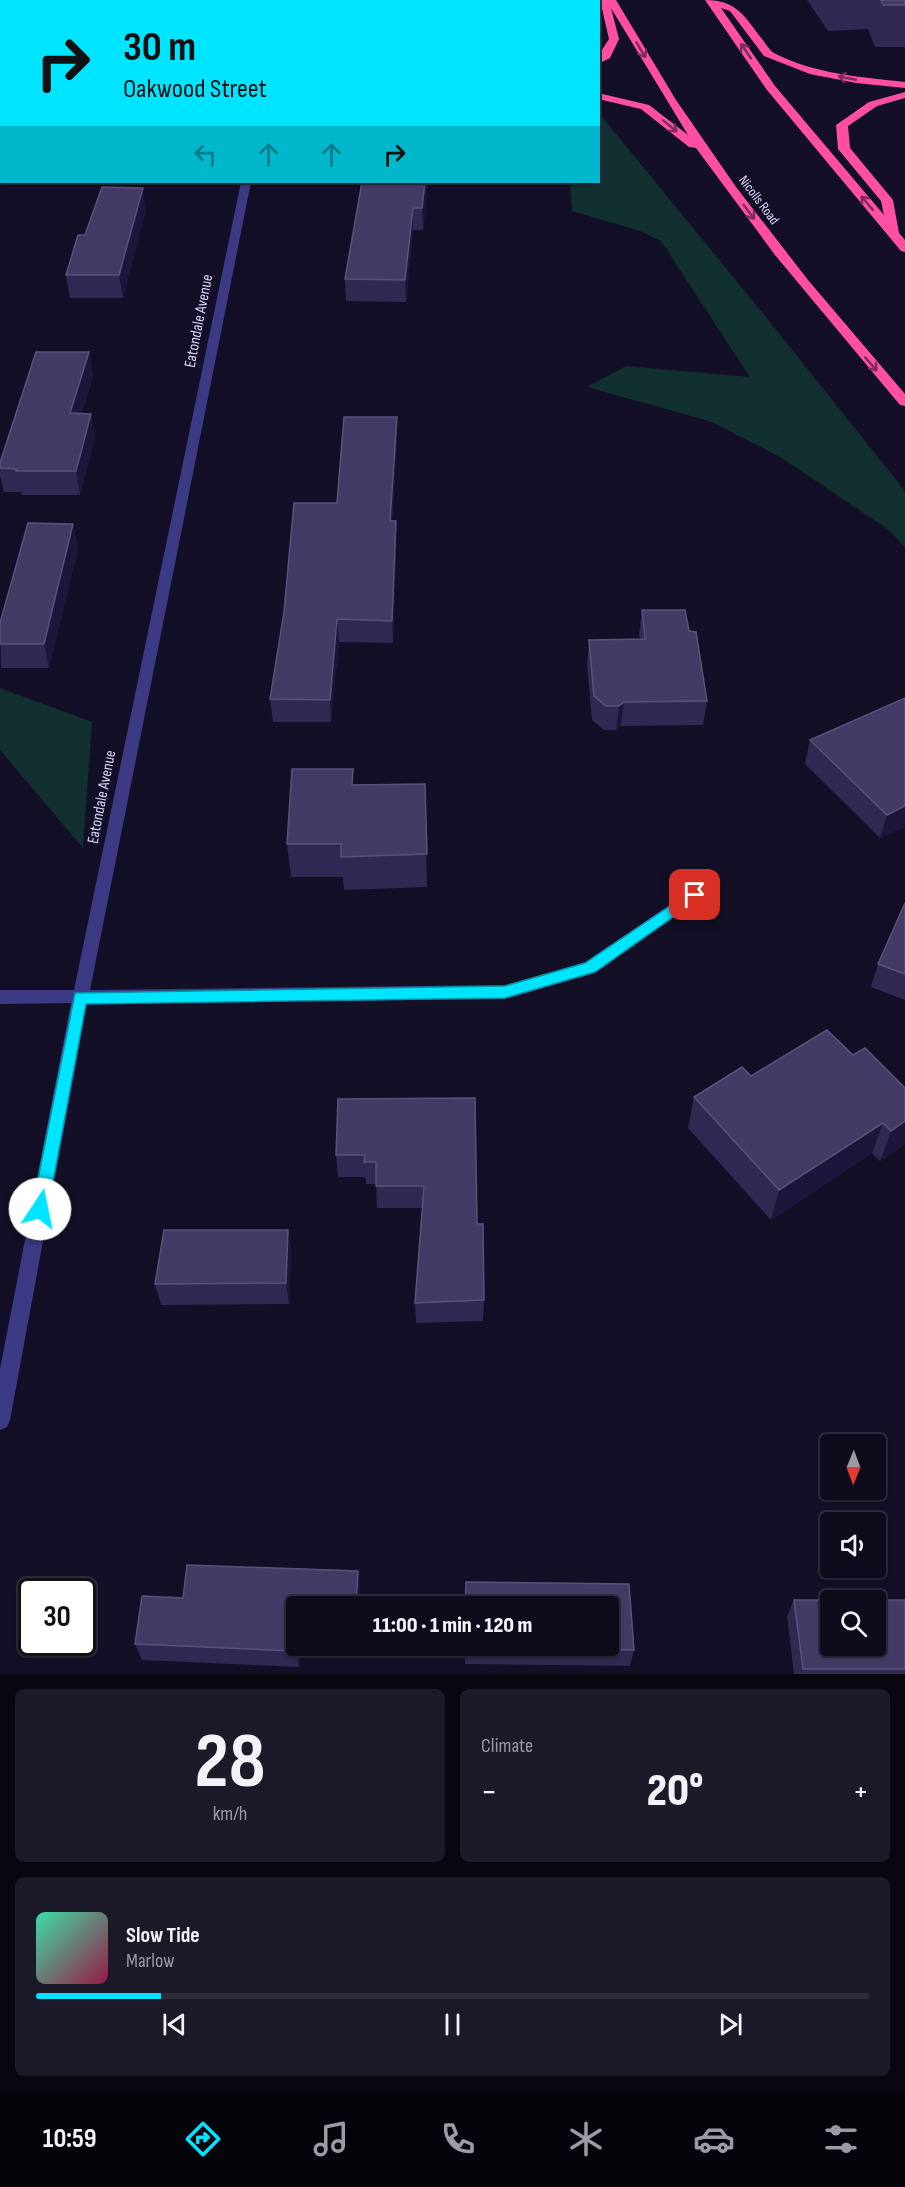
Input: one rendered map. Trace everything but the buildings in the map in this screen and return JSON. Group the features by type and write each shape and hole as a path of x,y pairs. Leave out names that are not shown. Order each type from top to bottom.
{"highway":[{"path":"600,60 606,56 615,39 604,0"},
{"name":"Nicolls Road","path":"610,0 662,88 709,159 827,313 905,402"},
{"path":"711,1 734,9 768,54 810,71 856,80 905,85"},
{"path":"711,1 771,88 905,248"},
{"path":"893,234 887,200 844,148 842,125 873,104 905,95"},
{"path":"600,96 645,106 709,159"}],"street":[{"name":"Eatondale Avenue","path":"0,1420 80,998 246,183"},
{"path":"0,997 505,992 590,968 695,895"}],"green space":[{"path":"600,116 761,311 905,491 905,547 889,530 780,457 712,422 587,387 626,366 750,377 661,241 640,231 572,211 570,183 600,183"},
{"path":"0,688 92,722 83,848 0,750"}],"route":[{"path":"40,1209 80,998 505,992 590,968 695,895"}]}
